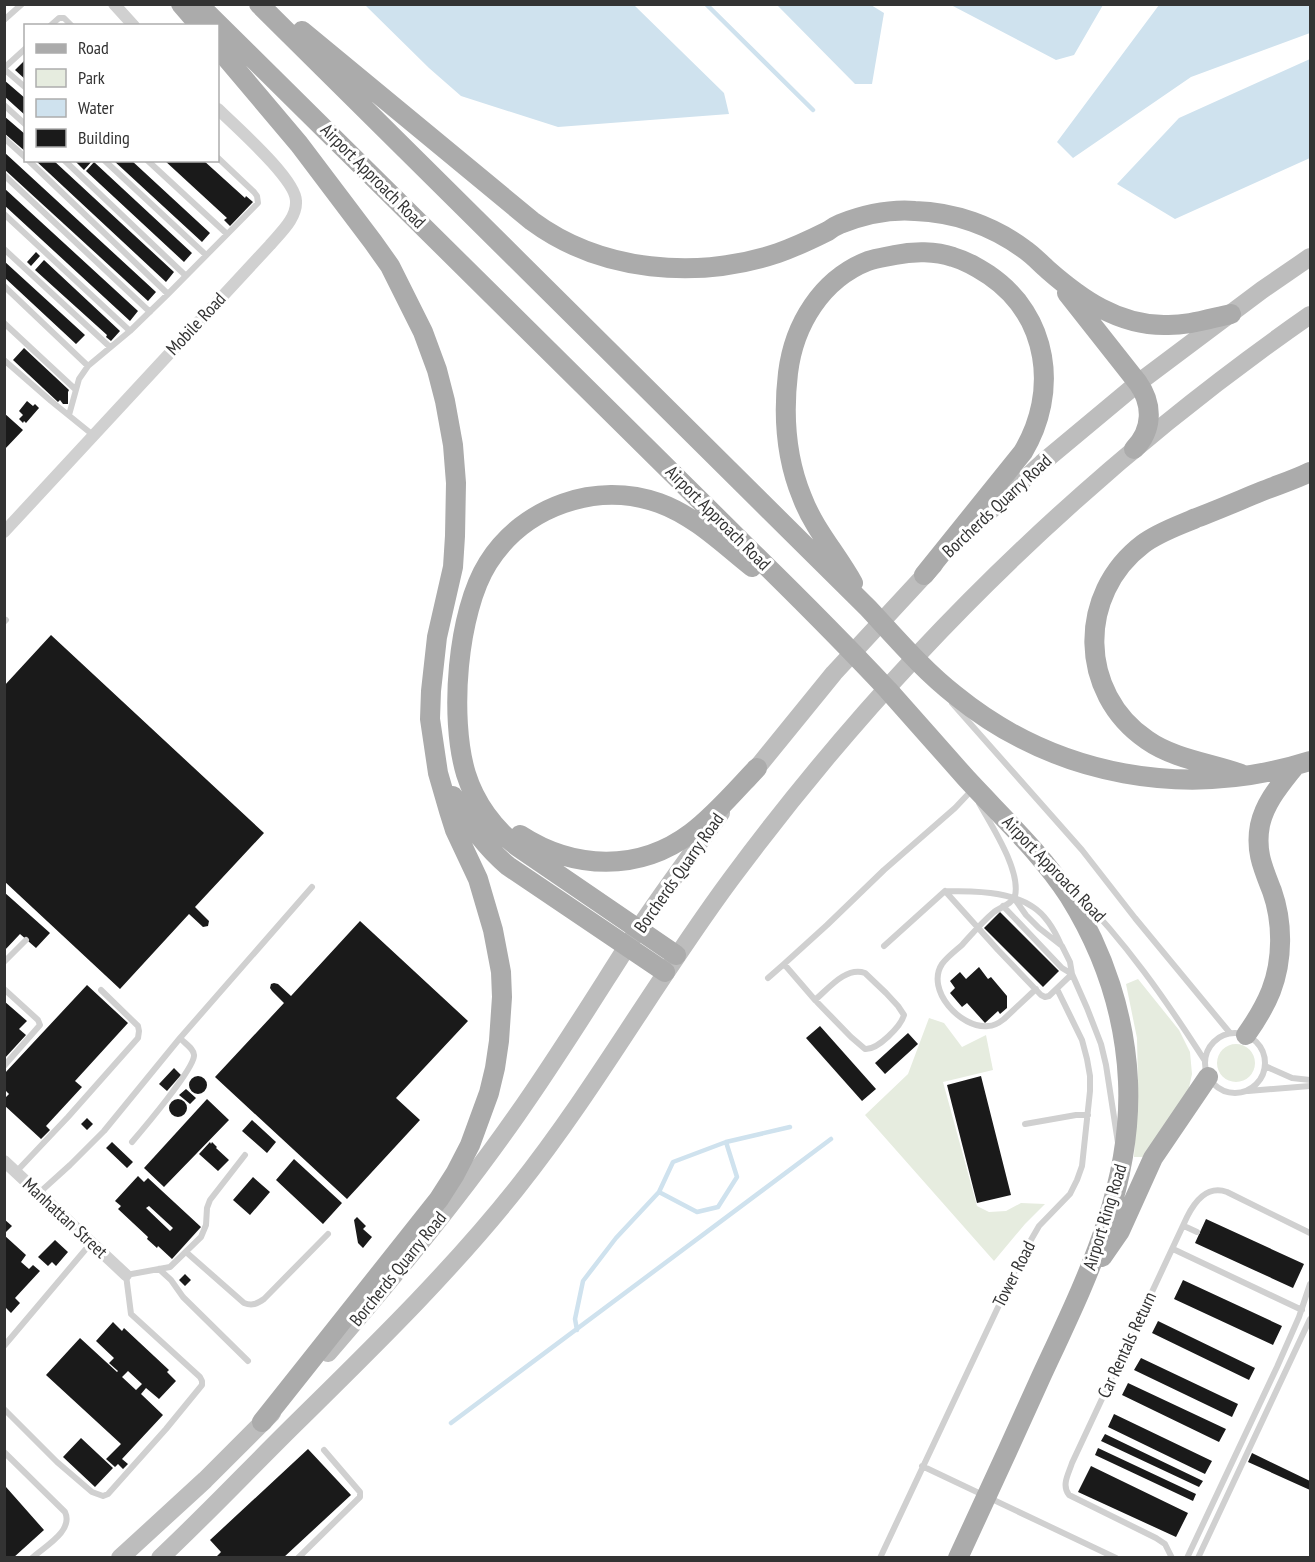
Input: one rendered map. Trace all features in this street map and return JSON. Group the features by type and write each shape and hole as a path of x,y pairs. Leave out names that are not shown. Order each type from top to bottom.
{"main road":[{"path":"181,4 198,24"},
{"name":"Airport Approach Road","path":"198,4 218,24"},
{"name":"Airport Approach Road","path":"259,4 868,608 930,674"},
{"path":"271,4 532,221 555,236 584,250 645,266 675,268 718,266 778,253 839,224 855,219 888,211 914,210 947,215 980,224 1012,240 1050,272 1101,309 1127,320 1163,326 1185,324 1231,314"},
{"name":"Airport Approach Road","path":"219,25 836,635 897,700 968,784 1049,867"},
{"path":"219,49 299,144 390,266 423,332 437,370 453,445 456,483 453,567 437,637 430,691 430,719 438,773 448,811 481,886 493,930 500,964 502,997 499,1041 489,1093 470,1145 455,1174 438,1199 262,1422"},
{"path":"868,608 846,570 819,531 802,498 789,456 785,409 786,387 790,358 802,321 825,291 849,270 869,261 910,253 932,253 956,257 979,268 1016,298 1036,334 1043,357 1045,379 1037,423 1023,452 924,575"},
{"name":"Borcherds Quarry Road","path":"120,1557 182,1502 291,1394 354,1323 452,1203 543,1078 682,866 756,768 834,673 900,600 964,535 1042,464 1138,383 1311,257"},
{"path":"1050,272 1145,394 1149,415 1148,426 1134,449"},
{"name":"Borcherds Quarry Road","path":"160,1557 415,1305 476,1238 562,1128 613,1054 676,955 736,871 836,745 934,636 1021,548 1134,449 1224,376 1311,315"},
{"path":"1246,775 1164,750 1149,742 1130,726 1107,696 1099,676 1094,645 1098,614 1106,591 1121,566 1129,555 1148,541 1177,526 1311,471"},
{"path":"676,955 518,847 498,830 479,804 462,759 458,682 463,636 473,595 488,563 510,536 528,521 548,510 580,498 604,495 650,500 682,514 702,527 836,635"},
{"path":"930,674 969,706 1002,728 1038,747 1075,761 1123,774 1162,779 1202,780 1262,774 1303,763"},
{"path":"458,713 461,737 470,768 494,809 511,827 528,840 547,850 578,859 610,862 631,859 652,854 671,845 698,828 756,768"},
{"path":"436,755 459,808 471,827 491,850 514,870 665,972"},
{"path":"1238,1034 1258,1017 1272,990 1279,954 1280,930 1276,907 1260,857 1258,840 1260,824 1271,799 1303,763"},
{"name":"Airport Ring Road","path":"958,1557 1089,1274 1112,1208 1123,1161 1128,1119 1128,1079 1118,1010 1091,935 1072,900 1049,867"},
{"path":"1089,1274 1120,1232 1153,1158 1206,1069"}],"street":[{"path":"114,4 133,24"},
{"name":"Mobile Road","path":"4,532 270,245 294,213 297,198 292,186 219,110"},
{"name":"Manhattan Street","path":"4,1161 126,1275"}],"lane":[{"path":"4,20 22,4"},
{"path":"52,24 59,18 64,18 70,24"},
{"path":"24,50 4,68 24,86"},
{"path":"4,105 24,123"},
{"path":"4,138 24,156"},
{"path":"69,415 75,389 88,366 150,312 256,205 258,199 250,187 219,159"},
{"path":"30,162 168,294"},
{"path":"66,162 186,276"},
{"path":"106,162 206,255"},
{"path":"149,162 227,234"},
{"path":"4,175 150,312"},
{"path":"4,213 130,331"},
{"path":"4,249 110,347"},
{"path":"4,286 88,366"},
{"path":"4,323 75,389"},
{"path":"4,360 93,435"},
{"name":"Airport Approach Road","path":"930,674 951,703 1082,850 1135,918 1238,1034"},
{"path":"968,784 1008,857 1015,885 1014,898 1010,903 992,913 941,965 938,986 944,1000 952,1008 967,1022 980,1026 992,1026 1004,1019 1036,989"},
{"path":"768,978 884,870 955,808 968,784"},
{"name":"Airport Approach Road","path":"1049,867 1111,928 1177,1017 1206,1069"},
{"path":"39,1193 104,1131 180,1038 312,887"},
{"path":"945,891 1006,959 1045,997 1072,975"},
{"path":"884,946 945,891 971,891 1014,898 1034,907 1053,927 1070,962 1072,975 1101,1044 1116,1135 1123,1161"},
{"path":"1014,898 1026,915 1062,946"},
{"path":"1003,906 1062,968 1072,975"},
{"path":"4,962 26,939"},
{"path":"784,964 815,1000 865,1049 873,1048 884,1040 904,1018 898,1006 865,973 860,971 850,972 843,976 815,1000"},
{"path":"4,989 38,1020 40,1025 4,1066"},
{"name":"Tower Road","path":"880,1557 1024,1252 1039,1226 1070,1194 1082,1166 1090,1091 1087,1059 1082,1040 1057,989"},
{"path":"16,1172 138,1038 138,1026 101,990"},
{"path":"1245,1092 1257,1084 1263,1076 1265,1056 1255,1040 1238,1034 1222,1035 1209,1047 1206,1069 1216,1087 1235,1094 1311,1086"},
{"path":"132,1142 171,1094 193,1061 195,1054 180,1038"},
{"path":"1265,1066 1292,1078 1311,1080"},
{"path":"1025,1124 1088,1115"},
{"path":"4,1409 57,1462 92,1492 103,1496 108,1494 202,1385 200,1377 131,1314 126,1275 170,1267 201,1237 206,1225 210,1200 245,1155"},
{"name":"Car Rentals Return","path":"1172,1557 1165,1544 1074,1498 1066,1491 1065,1487 1072,1463 1191,1211 1204,1195 1220,1190 1311,1233"},
{"path":"1184,1226 1197,1232"},
{"path":"186,1252 243,1303 254,1305 264,1299 328,1234"},
{"path":"4,1346 92,1243"},
{"path":"1173,1249 1302,1310"},
{"path":"159,1269 171,1280 183,1297 248,1361"},
{"path":"1187,1557 1274,1375 1311,1284"},
{"path":"1197,1557 1311,1319"},
{"path":"298,1557 360,1497 360,1492 324,1450"},
{"path":"4,1452 65,1512 67,1517 65,1528 32,1557"},
{"path":"922,1466 1116,1557"}],"green space":[{"path":"1138,979 1179,1030 1190,1052 1192,1074 1188,1092 1146,1157 1134,1157 1138,1086 1137,1038 1126,984"},
{"path":"929,1018 944,1023 962,1047 986,1035 993,1070 943,1082 977,1206 989,1212 1006,1211 1021,1203 1045,1204 994,1261 865,1115 908,1074"},
{"path":"1236,1044 1250,1049 1255,1063 1250,1077 1236,1082 1222,1077 1217,1063 1222,1049"}],"water":[{"path":"365,5 634,5 724,93 729,114 558,127 461,96"},
{"path":"777,5 871,5 884,13 872,84 855,84"},
{"path":"951,5 1103,5 1074,55 1056,60"},
{"path":"1159,5 1310,5 1310,33 1191,77 1073,158 1057,142"},
{"path":"1310,59 1310,158 1175,219 1117,184 1179,118"}],"building":[{"path":"24,61 24,78 15,70"},
{"path":"4,80 24,97 24,114 4,96"},
{"path":"4,116 24,133 24,150 4,133"},
{"path":"4,152 156,292 148,301 4,169"},
{"path":"37,162 55,162 174,272 166,282"},
{"path":"76,162 91,162 84,170"},
{"path":"94,162 192,253 184,262 86,171"},
{"path":"115,162 133,162 210,233 202,242"},
{"path":"166,162 205,162 245,198 246,196 253,202 230,226 224,220 227,218"},
{"path":"4,188 138,311 130,321 4,205"},
{"path":"36,252 40,256 31,266 27,262"},
{"path":"44,260 120,331 111,341 35,270"},
{"path":"4,261 85,335 76,344 4,277"},
{"path":"24,348 69,390 68,404 63,404 60,400 58,402 13,360"},
{"path":"27,401 39,408 26,423 24,421 23,423 19,419 23,415 19,411"},
{"path":"4,413 23,430 4,450"},
{"path":"51,635 264,833 195,907 209,921 208,926 203,927 189,914 120,989 4,881 4,686"},
{"path":"4,892 50,933 36,948 20,934 4,951"},
{"path":"1000,912 1059,971 1043,987 984,928"},
{"path":"360,921 468,1021 396,1098 420,1120 347,1199 215,1077 284,1003 272,991 271,984 278,984 291,996"},
{"path":"979,967 988,979 991,977 1007,996 1007,1008 1000,1014 998,1011 985,1023 967,1003 962,1007 950,993 955,988 950,981 960,972 966,979"},
{"path":"87,985 128,1023 75,1081 82,1087 46,1126 50,1130 41,1139 4,1105 4,1099 9,1094 4,1089 4,1074"},
{"path":"4,1001 27,1021 19,1029 26,1035 4,1059"},
{"path":"820,1026 876,1089 862,1101 806,1038"},
{"path":"908,1033 918,1044 885,1074 875,1063"},
{"path":"174,1068 181,1075 167,1091 159,1084"},
{"path":"198,1076 204,1079 207,1085 204,1091 198,1094 192,1091 189,1085 192,1079"},
{"path":"981,1076 1011,1195 977,1203 947,1085"},
{"path":"186,1089 196,1098 190,1104 179,1095"},
{"path":"178,1099 184,1102 187,1108 184,1114 178,1117 172,1114 169,1108 172,1102"},
{"path":"207,1099 229,1120 164,1187 144,1168"},
{"path":"87,1118 93,1124 87,1130 81,1124"},
{"path":"252,1120 276,1142 267,1153 242,1131"},
{"path":"112,1142 133,1162 127,1168 106,1148"},
{"path":"210,1142 229,1160 218,1171 199,1154"},
{"path":"294,1159 342,1203 323,1224 276,1180"},
{"path":"138,1176 144,1182 148,1178 201,1227 172,1259 147,1239 148,1237 118,1209 121,1206 115,1201","holes":["149,1206 173,1228 170,1231 146,1208"]},
{"path":"253,1177 270,1192 250,1215 233,1200"},
{"path":"357,1217 366,1226 363,1229 372,1237 363,1248 358,1243 354,1220"},
{"path":"4,1219 12,1226 4,1234"},
{"path":"1206,1219 1304,1264 1293,1288 1195,1243"},
{"path":"4,1235 26,1255 21,1262 29,1269 33,1265 40,1271 15,1298 20,1303 11,1313 6,1308 4,1310"},
{"path":"55,1240 68,1252 56,1266 52,1262 48,1266 38,1257"},
{"path":"185,1274 191,1280 185,1286 179,1280"},
{"path":"1183,1280 1282,1326 1273,1345 1174,1299"},
{"path":"1158,1321 1255,1368 1249,1380 1152,1333"},
{"path":"113,1322 122,1331 124,1328 169,1370 167,1372 176,1381 159,1399 146,1388 141,1394 163,1415 122,1459 128,1464 123,1469 118,1464 115,1467 106,1459 121,1444 46,1375 80,1338 117,1372 109,1363 114,1358 96,1341","holes":["128,1371 142,1384 136,1390 122,1377"]},
{"path":"1141,1358 1238,1404 1232,1417 1134,1370"},
{"path":"1128,1383 1226,1429 1219,1442 1122,1395"},
{"path":"1114,1414 1212,1461 1205,1474 1108,1427"},
{"path":"1105,1434 1203,1481 1199,1487 1101,1441"},
{"path":"81,1438 113,1468 95,1487 63,1457"},
{"path":"1098,1448 1196,1494 1193,1501 1095,1455"},
{"path":"308,1449 351,1495 283,1558 215,1558 221,1552 210,1540"},
{"path":"1252,1453 1310,1481 1310,1490 1248,1462"},
{"path":"1091,1466 1188,1513 1176,1537 1078,1492"},
{"path":"6,1487 44,1530 13,1558 4,1558 4,1489"}],"waterway":[{"path":"706,4 813,110"},
{"path":"659,1192 673,1162 726,1142 790,1127"},
{"path":"451,1423 831,1139"},
{"path":"577,1330 575,1319 583,1281 616,1238 659,1192 697,1212 718,1207 737,1177 726,1142"}]}
